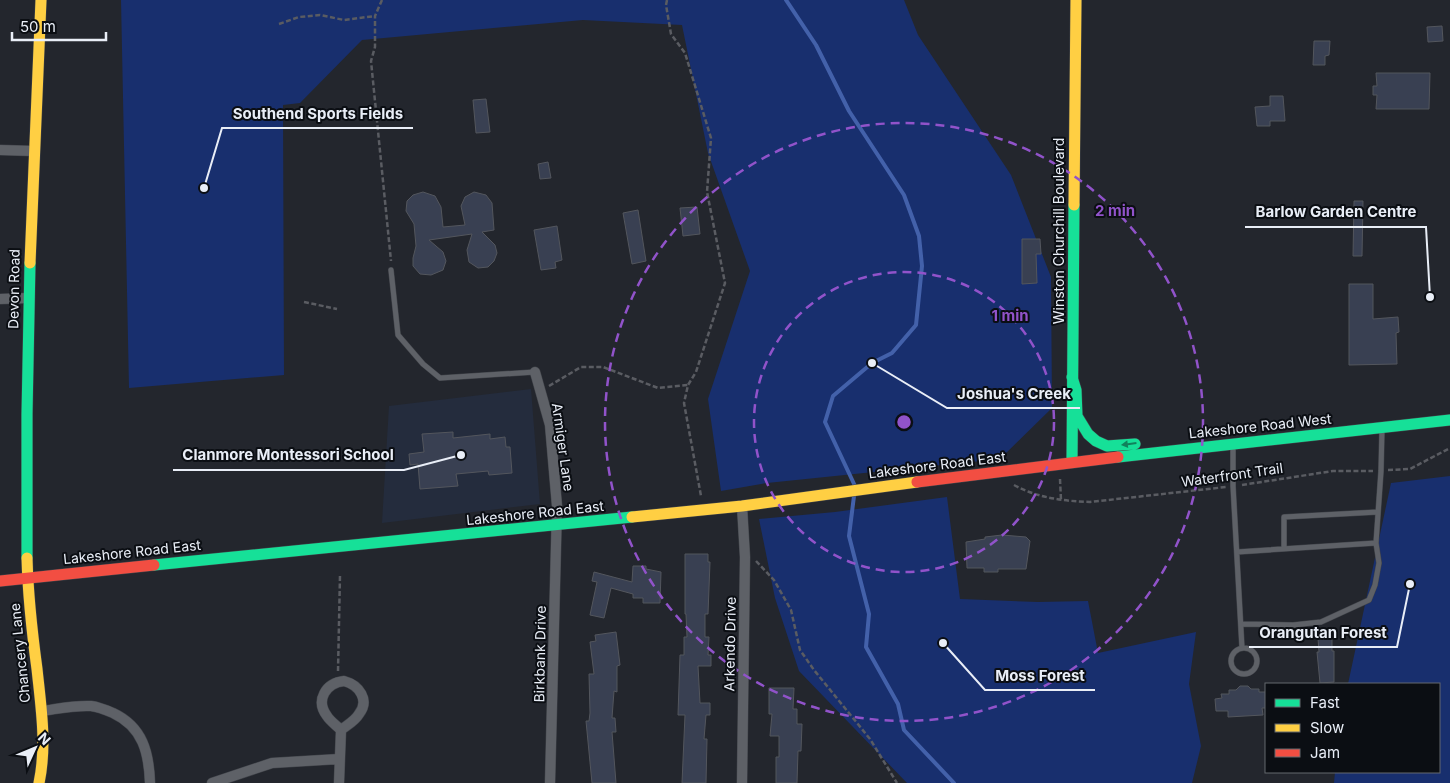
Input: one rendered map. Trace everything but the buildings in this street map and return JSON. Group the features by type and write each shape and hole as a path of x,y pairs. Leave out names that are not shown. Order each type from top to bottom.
{"main road":[{"name":"Devon Road","path":"28,578 28,298 41,0"},
{"name":"Winston Churchill Boulevard","path":"1072,462 1076,0"},
{"path":"1072,377 1076,390 1077,416 1088,434 1096,441 1107,446 1146,442"},
{"name":"Lakeshore Road West","path":"1072,462 1450,420"},
{"path":"1164,440 1173,450"},
{"name":"Lakeshore Road East","path":"0,581 742,506 818,494 878,488 1072,462"},
{"name":"Chancery Lane","path":"28,578 41,711 43,768 39,783"}],"street":[{"path":"0,150 34,151"},
{"path":"0,299 28,298"},
{"name":"Armiger Lane","path":"535,372 550,425 558,506 558,526"},
{"name":"Arkendo Drive","path":"742,506 745,557 742,783"},
{"name":"Birkbank Drive","path":"550,783 558,526"},
{"path":"339,783 341,730 326,714 321,702 326,689 337,682 344,681 357,687 361,692 363,706 356,718 341,730"},
{"path":"41,711 92,706 102,708 129,723 142,742 149,763 150,783"},
{"path":"212,783 272,763 339,759"}],"lane":[{"path":"391,270 398,335 423,364 440,378 535,372"},
{"path":"1241,624 1293,625 1321,622 1369,600 1376,585 1379,563 1376,543 1382,429"},
{"path":"1232,443 1242,648"},
{"path":"1284,549 1284,518 1378,512"},
{"path":"1237,552 1376,543"},
{"path":"1242,648 1252,651 1257,661 1253,671 1243,674 1234,669 1232,664 1233,654 1242,648"}],"path":[{"path":"382,0 375,16 375,47 371,61 391,270"},
{"path":"667,0 666,5 671,34 685,53 711,138 707,192 725,283 696,372 688,385 684,403 703,510"},
{"path":"279,24 299,17 320,16 344,20 375,16"},
{"path":"304,302 337,309"},
{"path":"541,390 581,368 603,367 658,388 688,385"},
{"name":"Waterfront Trail","path":"1014,485 1028,493 1061,500 1090,502 1233,486 1333,471 1410,469 1450,448"},
{"path":"1060,477 1061,500"},
{"path":"753,558 774,580 791,610 800,650 870,739 897,783"},
{"path":"338,674 340,575"}],"shaded area":[{"path":"121,0 904,0 918,35 1011,175 1051,277 1052,408 1000,459 767,483 721,491 708,399 750,271 708,153 682,25 583,20 362,40 300,103 283,105 284,375 129,388"},
{"path":"531,389 540,504 382,523 389,406"},
{"path":"1450,476 1450,783 1334,783 1335,773 1440,773 1440,683 1348,683 1391,483"},
{"path":"947,497 960,599 1038,602 1088,601 1098,653 1196,632 1189,684 1201,746 1192,783 907,783 799,671 775,598 759,519 835,512"}],"waterway":[{"path":"786,0 816,45 849,111 904,195 919,236 922,266 916,325 892,353 872,363 833,396 825,422 855,486"},
{"path":"854,496 849,536 869,614 866,647 898,704 904,730 954,783"}],"traffic: fast":[{"path":"1072,462 1074,205"},
{"path":"27,558 30,263"},
{"path":"1072,377 1076,390 1077,416 1088,434 1096,441 1107,446 1135,444"},
{"path":"1118,457 1450,420"},
{"path":"154,565 632,517"}],"traffic: slow":[{"path":"30,263 41,0"},
{"path":"1074,205 1076,0"},
{"path":"632,517 742,506 917,482"},
{"path":"27,558 30,614 42,726 43,754 39,783"}],"traffic: jam":[{"path":"917,482 1118,457"},
{"path":"0,581 154,565"}],"place":[{"name":"Southend Sports Fields","path":"204,188"},
{"name":"Barlow Garden Centre","path":"1430,297"},
{"name":"Joshua's Creek","path":"872,363"},
{"name":"Clanmore Montessori School","path":"461,455"},
{"name":"Orangutan Forest","path":"1410,584"},
{"name":"Moss Forest","path":"943,643"}]}
